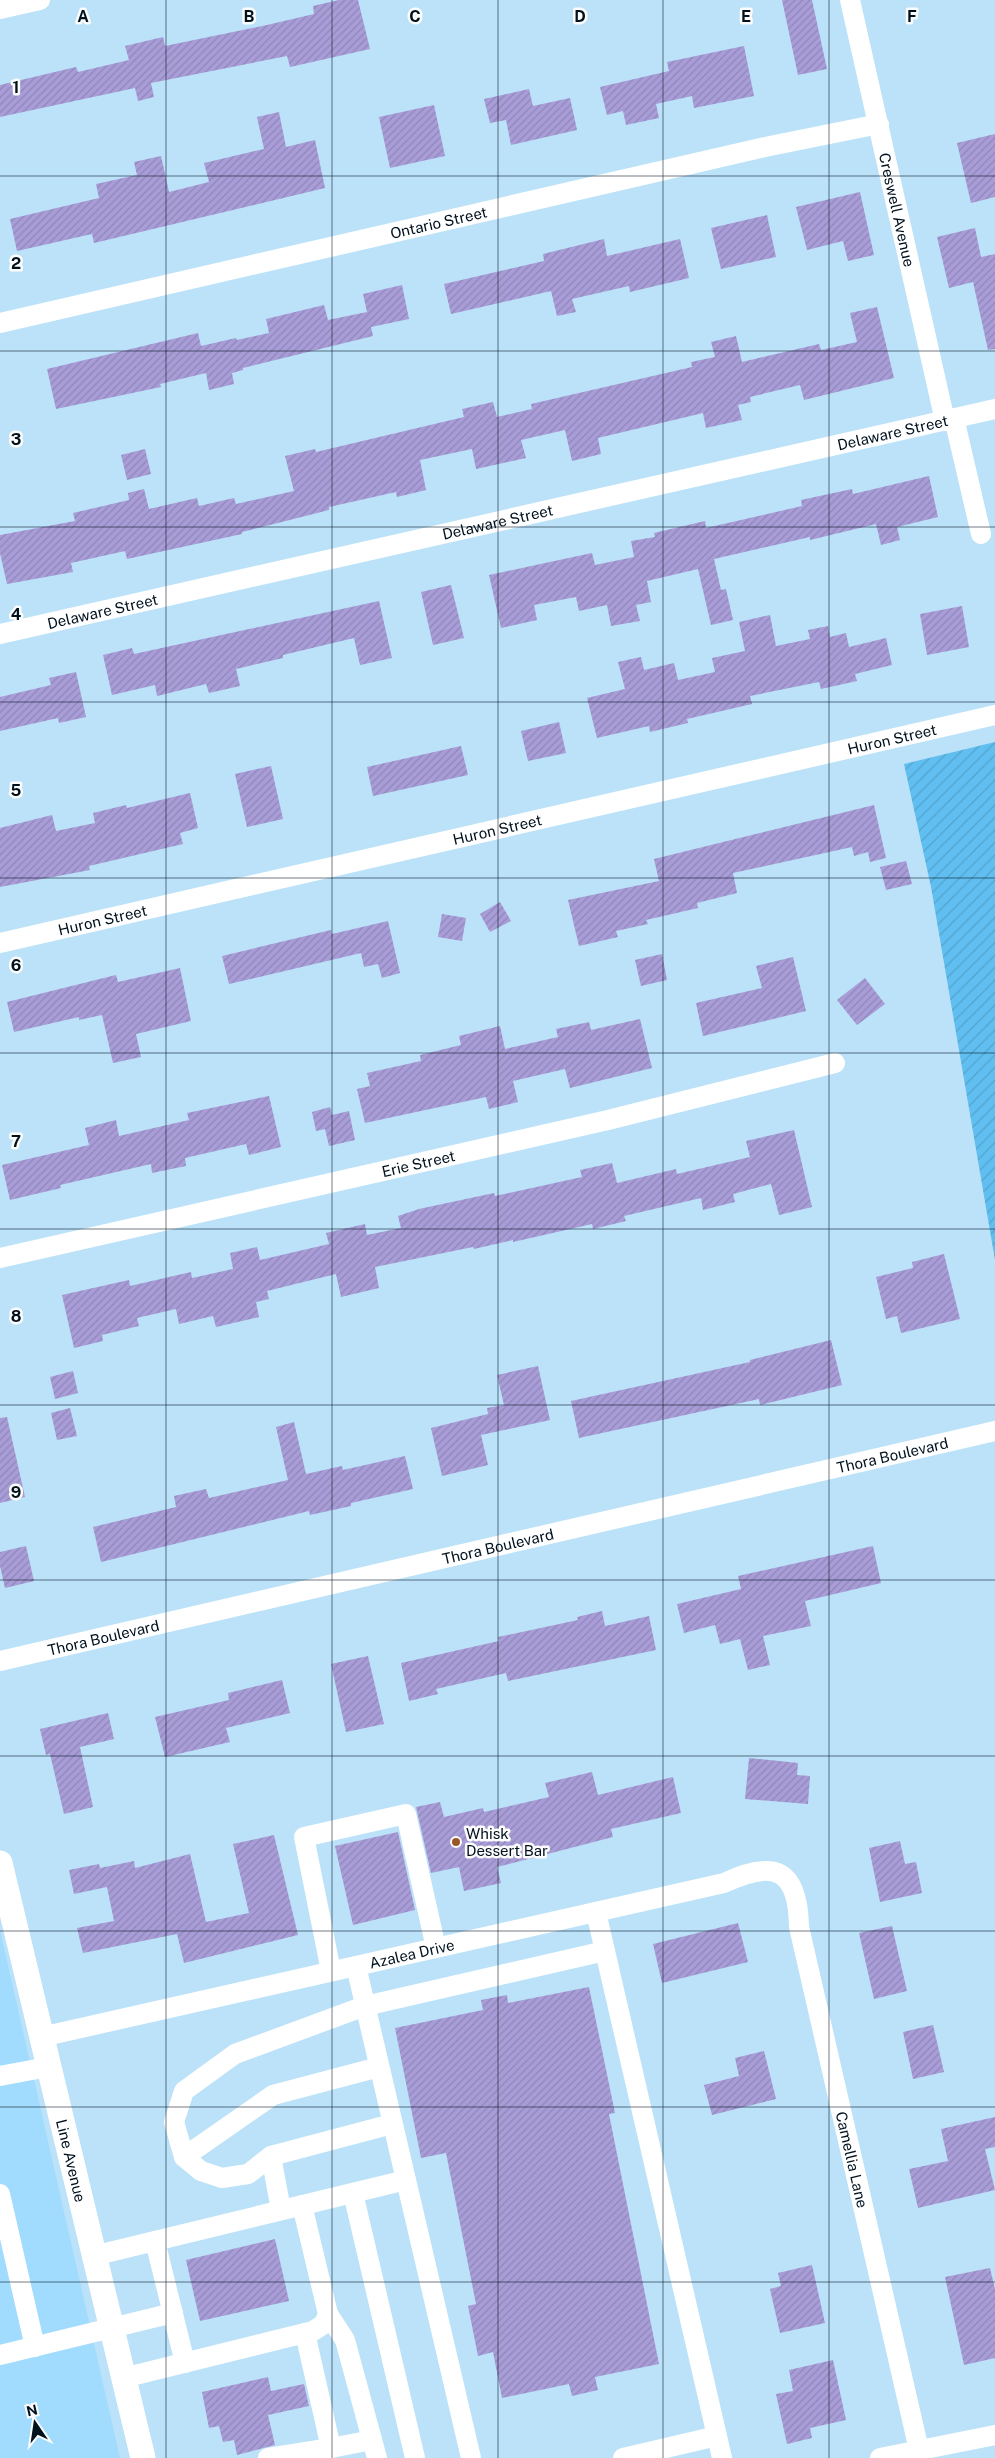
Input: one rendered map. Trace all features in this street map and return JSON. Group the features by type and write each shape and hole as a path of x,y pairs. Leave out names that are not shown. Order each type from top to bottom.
{"main road":[{"name":"Line Avenue","path":"0,1863 143,2458"}],"street":[{"path":"0,9 40,0"},
{"name":"Creswell Avenue","path":"850,0 950,420 981,534"},
{"name":"Ontario Street","path":"0,323 746,152 879,124"},
{"name":"Delaware Street","path":"0,634 995,410"},
{"name":"Huron Street","path":"0,943 995,715"},
{"name":"Erie Street","path":"0,1258 608,1120 835,1063"},
{"name":"Thora Boulevard","path":"0,1661 995,1431"},
{"path":"331,1971 304,1837 406,1814 436,1948"},
{"name":"Azalea Drive","path":"41,2037 724,1883 745,1873 761,1870 780,1874"},
{"name":"Camellia Lane","path":"780,1874 794,1888 799,1904 799,1928 919,2450"},
{"path":"596,1912 722,2458"},
{"path":"392,2124 271,2156 248,2174 222,2178 201,2171 184,2157 174,2122 184,2091 235,2054 365,2006 605,1951"},
{"path":"356,1966 471,2458"},
{"path":"0,2076 48,2067"},
{"path":"184,2157 273,2095 380,2067"},
{"path":"271,2156 281,2210"},
{"path":"93,2256 406,2180"},
{"path":"353,2193 415,2458"},
{"path":"0,2194 35,2347"},
{"path":"268,2458 331,2448 374,2449 345,2340 328,2314 302,2205"},
{"path":"155,2241 185,2363"},
{"path":"0,2356 172,2313"},
{"path":"123,2378 305,2333 324,2324 328,2314"},
{"path":"305,2333 331,2448"},
{"path":"880,2458 995,2435"},
{"path":"623,2458 717,2436"}],"shaded area":[{"path":"995,742 995,1260 931,887 904,764"},
{"path":"0,1930 120,2458 0,2458"}],"building":[{"path":"339,0 358,0 370,49 290,67 287,56 151,83 154,97 138,101 135,88 0,117 0,85 76,67 78,72 129,60 125,46 163,37 165,46 314,14 313,6"},
{"path":"782,0 812,0 827,69 798,75"},
{"path":"744,46 754,96 694,108 692,96 656,104 659,118 626,125 623,111 607,115 600,87 669,71 667,62"},
{"path":"529,89 533,106 570,98 577,130 511,145 506,120 490,123 484,99"},
{"path":"434,105 445,156 390,168 379,117"},
{"path":"279,112 286,147 315,140 325,188 94,243 92,234 17,251 10,219 99,198 96,184 137,175 134,162 161,156 169,192 209,182 204,163 264,149 257,117"},
{"path":"995,134 995,197 971,203 957,143"},
{"path":"860,192 874,255 848,261 843,241 807,250 796,207"},
{"path":"767,215 776,257 721,269 711,228"},
{"path":"975,228 981,257 995,254 995,349 988,350 973,282 949,288 937,237"},
{"path":"604,239 607,256 680,239 689,278 630,292 629,286 572,299 576,312 557,316 551,291 451,314 444,284 544,261 543,254"},
{"path":"402,285 409,319 371,327 373,336 243,368 243,370 232,373 234,384 209,390 206,373 160,384 161,387 56,409 47,369 198,333 201,346 269,333 266,319 324,305 328,320 367,312 363,294"},
{"path":"877,307 894,378 804,400 800,385 750,397 751,402 738,405 742,420 706,428 703,413 598,438 601,454 572,461 565,430 521,440 526,458 476,469 472,449 420,460 426,490 397,497 396,492 329,507 329,510 242,532 242,534 127,559 125,551 71,563 73,572 7,584 0,553 0,535 75,521 73,513 129,500 128,493 144,489 149,509 197,498 199,506 234,498 236,504 294,491 285,456 315,449 316,452 464,417 462,409 493,402 497,417 532,409 531,404 692,367 691,362 715,357 711,342 736,336 742,362 819,344 821,350 857,342 850,313"},
{"path":"145,449 151,474 127,480 121,455"},
{"path":"929,476 938,517 897,527 900,540 881,545 876,524 810,540 810,537 714,559 721,590 726,589 733,620 711,625 698,569 647,581 651,602 636,605 640,621 611,626 607,605 579,611 576,597 534,605 537,620 501,628 489,575 592,553 595,565 634,557 631,541 655,537 654,533 705,521 706,528 802,506 801,500 852,489 853,494"},
{"path":"451,585 464,638 433,645 421,592"},
{"path":"379,601 392,658 360,665 354,638 283,655 283,658 236,669 240,686 209,693 206,684 157,696 155,685 112,695 103,655 132,648 134,654"},
{"path":"962,606 969,647 927,655 920,614"},
{"path":"770,615 776,646 810,639 808,630 828,626 830,637 846,633 849,647 886,638 892,665 855,674 857,681 821,689 819,682 750,696 752,704 687,719 688,723 650,732 649,726 597,738 587,698 625,689 618,662 641,657 644,670 674,663 678,680 715,672 712,658 745,651 739,622"},
{"path":"76,672 86,717 59,723 58,718 0,731 0,697 51,685 49,678"},
{"path":"559,722 566,753 528,761 521,731"},
{"path":"461,746 468,775 373,796 367,767"},
{"path":"271,766 283,819 247,827 235,774"},
{"path":"190,793 198,828 180,833 183,844 89,866 90,870 0,887 0,828 52,815 56,831 95,823 93,813 126,805 127,808"},
{"path":"874,805 886,858 870,862 868,852 854,856 852,847 733,873 737,893 697,903 698,908 646,920 648,924 616,931 618,937 579,946 568,900 659,881 654,859"},
{"path":"906,861 912,884 886,890 880,867"},
{"path":"500,902 511,921 490,932 480,914"},
{"path":"442,914 466,918 462,941 438,937"},
{"path":"388,921 400,973 382,978 378,964 364,967 361,953 229,984 222,956 331,930 332,934"},
{"path":"662,954 667,980 641,986 635,960"},
{"path":"793,957 806,1011 703,1036 696,1003 762,988 756,966"},
{"path":"180,968 191,1021 136,1034 141,1057 113,1063 102,1015 79,1020 79,1017 14,1032 7,1002 116,975 118,982"},
{"path":"865,978 885,1004 857,1025 837,1000"},
{"path":"640,1019 652,1068 570,1088 565,1069 513,1081 518,1102 489,1109 486,1097 365,1123 357,1089 370,1086 367,1073 421,1061 420,1055 461,1045 459,1036 500,1026 505,1049 558,1037 556,1029 589,1022 591,1030"},
{"path":"269,1096 281,1147 249,1155 246,1144 185,1158 186,1166 152,1173 151,1164 60,1185 61,1188 10,1200 2,1165 89,1145 85,1128 116,1120 119,1136 189,1120 187,1113"},
{"path":"330,1107 332,1115 349,1111 355,1140 329,1146 325,1129 316,1131 312,1112"},
{"path":"794,1130 812,1207 779,1215 771,1184 733,1194 735,1202 703,1210 701,1198 624,1216 626,1221 593,1229 592,1224 513,1242 513,1240 474,1249 473,1247 375,1267 379,1288 341,1297 336,1274 267,1291 269,1299 256,1302 259,1317 216,1327 213,1316 179,1324 176,1309 137,1318 139,1326 102,1335 103,1341 74,1348 62,1295 129,1280 130,1286 191,1272 192,1278 233,1269 230,1253 257,1247 260,1260 329,1244 326,1233 365,1224 367,1235 401,1228 398,1216 419,1209 494,1193 495,1196 582,1177 580,1170 612,1163 617,1183 676,1169 677,1174 750,1157 746,1141"},
{"path":"944,1254 960,1319 901,1333 897,1316 886,1319 876,1277 913,1268 912,1262"},
{"path":"831,1340 842,1385 760,1405 759,1399 579,1438 571,1401 750,1362 750,1360"},
{"path":"538,1366 550,1420 481,1435 488,1465 442,1476 431,1428 488,1414 487,1408 504,1405 497,1375"},
{"path":"73,1371 78,1393 55,1399 50,1377"},
{"path":"70,1408 77,1436 57,1440 51,1413"},
{"path":"7,1417 25,1497 0,1503 0,1418"},
{"path":"294,1422 306,1474 342,1466 343,1470 405,1456 413,1489 351,1503 351,1506 310,1515 309,1511 101,1562 93,1527 176,1507 174,1496 206,1489 209,1498 288,1480 276,1427"},
{"path":"26,1546 34,1581 5,1588 0,1566 0,1552"},
{"path":"873,1546 881,1583 805,1601 811,1626 763,1636 770,1665 748,1670 740,1639 720,1644 715,1625 684,1633 677,1604 741,1589 738,1576"},
{"path":"602,1611 605,1626 649,1616 656,1650 508,1681 506,1673 436,1689 438,1694 409,1701 401,1663 499,1641 498,1637 578,1620 577,1617"},
{"path":"368,1656 384,1724 346,1732 331,1664"},
{"path":"282,1680 290,1713 226,1728 230,1742 165,1757 155,1717 229,1700 228,1693"},
{"path":"108,1713 114,1739 80,1747 93,1807 64,1814 50,1754 46,1755 40,1729"},
{"path":"749,1758 798,1763 797,1775 810,1776 808,1804 745,1799"},
{"path":"592,1772 598,1795 673,1777 681,1813 611,1829 613,1837 497,1867 501,1883 464,1891 459,1867 431,1873 416,1807 440,1802 444,1817 483,1808 484,1812 549,1797 545,1783"},
{"path":"398,1832 415,1910 353,1925 335,1846"},
{"path":"274,1835 298,1935 184,1963 177,1934 83,1953 77,1928 114,1921 107,1887 74,1894 69,1870 99,1864 100,1868 134,1861 135,1868 190,1854 206,1922 249,1913 233,1844"},
{"path":"900,1841 905,1864 916,1862 922,1893 880,1902 869,1848"},
{"path":"738,1923 748,1962 662,1983 653,1944"},
{"path":"892,1926 907,1991 874,1999 859,1933"},
{"path":"589,1987 615,2113 609,2114 659,2364 595,2377 598,2390 572,2396 569,2384 502,2398 493,2352 478,2356 468,2306 476,2304 446,2153 421,2158 395,2028 483,2010 481,2000 507,1995 508,2003"},
{"path":"933,2025 944,2072 913,2079 903,2032"},
{"path":"764,2051 776,2099 712,2115 704,2085 739,2076 735,2058"},
{"path":"995,2117 995,2147 985,2149 995,2190 918,2208 909,2169 948,2161 941,2129"},
{"path":"275,2239 289,2301 200,2321 186,2260"},
{"path":"812,2265 825,2323 780,2333 770,2289 781,2286 778,2273"},
{"path":"990,2268 995,2289 995,2358 964,2365 945,2277"},
{"path":"833,2360 846,2420 810,2428 812,2438 787,2444 776,2394 793,2391 789,2370"},
{"path":"268,2377 271,2391 304,2384 309,2406 268,2415 275,2445 237,2455 234,2440 223,2442 219,2426 209,2428 202,2392"}],"place":[{"name":"Whisk Dessert Bar","path":"456,1842"}]}
